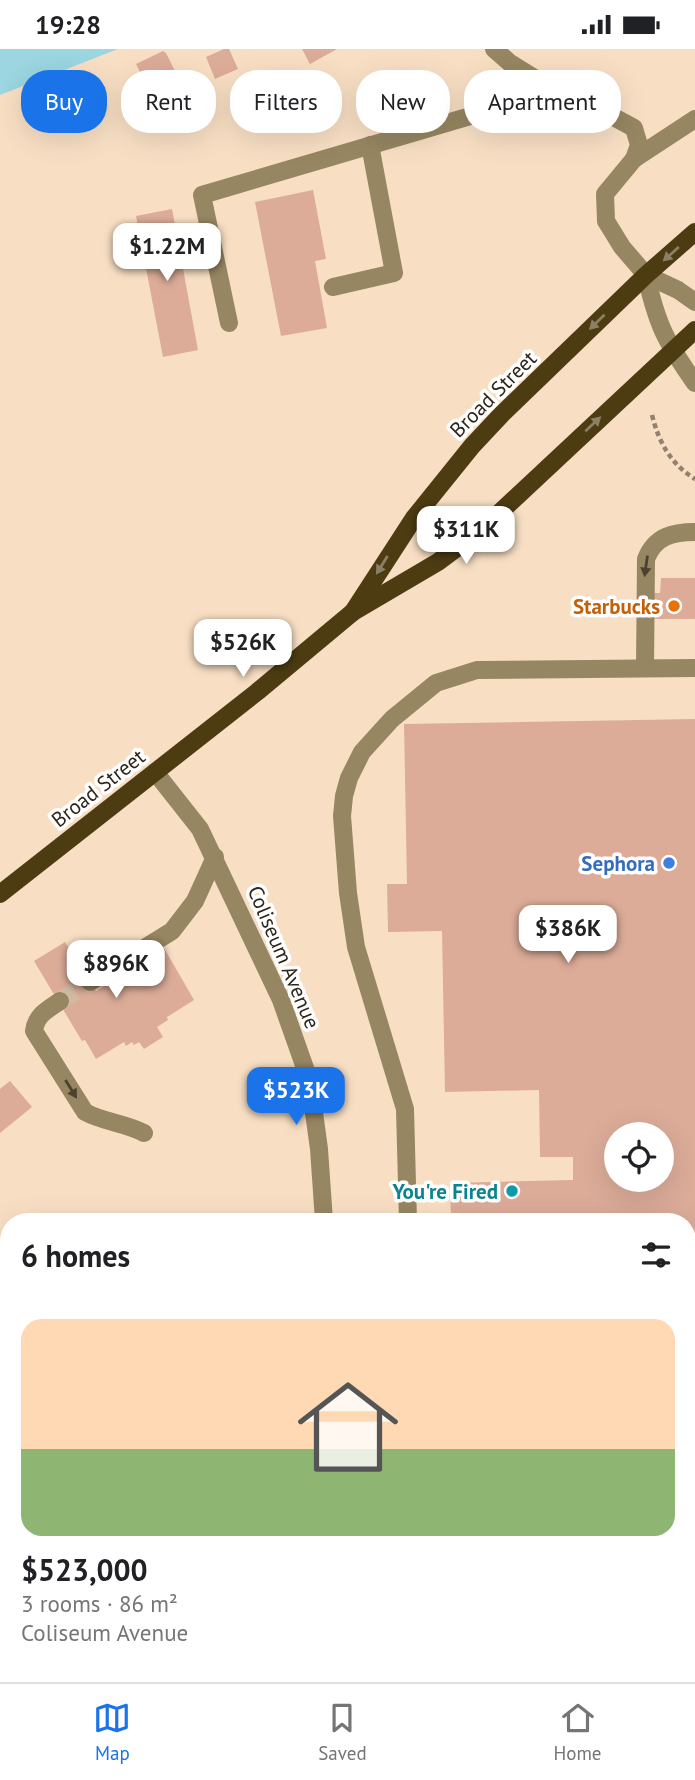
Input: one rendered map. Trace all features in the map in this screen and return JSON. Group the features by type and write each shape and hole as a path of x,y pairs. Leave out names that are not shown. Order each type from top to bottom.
{"main road":[{"name":"Broad Street","path":"354,612 414,518 465,454 502,414 646,275 695,232"},
{"name":"Broad Street","path":"0,894 354,612 438,562 481,530 695,330"}],"street":[{"path":"494,49 521,70"},
{"path":"229,323 202,195 464,118"},
{"path":"695,119 634,159 605,194 604,211 614,237 646,275 678,290 695,302"},
{"path":"621,121 634,128 639,145 634,159"},
{"path":"333,286 394,273 370,145"},
{"path":"646,275 659,326 695,383"},
{"path":"645,668 646,559 661,538 679,532 695,532"},
{"path":"408,1213 405,1109 356,947 348,893 342,816 349,778 362,752 392,719 436,683 453,676 477,670 695,668"},
{"name":"Coliseum Avenue","path":"155,772 200,829 271,975 312,1098 323,1213"},
{"path":"90,982 172,931 201,892 215,857"},
{"path":"60,1001 44,1011 35,1021 34,1031 85,1112 96,1118 129,1125 144,1133"}],"path":[{"path":"652,415 669,456 677,467 695,479"}],"water":[{"path":"0,49 118,49 64,70 21,70 21,87 0,95"}],"building":[{"path":"229,49 238,69 230,70 230,72 216,79 216,70 211,70 206,57"},
{"path":"302,49 337,49 310,64"},
{"path":"163,51 174,70 139,70 136,64"},
{"path":"313,190 326,259 315,261 327,328 281,336 255,202"},
{"path":"172,209 198,350 163,357 136,216"},
{"name":"Starbucks","path":"661,578 695,578 695,619 653,619 653,593 660,593"},
{"path":"695,719 695,1213 451,1213 450,1183 573,1180 573,1157 540,1157 539,1090 445,1092 442,931 388,932 387,884 407,884 404,724"},
{"path":"65,942 96,991 164,948 194,1000 167,1017 168,1020 157,1027 163,1037 144,1049 139,1042 126,1046 124,1042 96,1059 85,1040 82,1041 34,961"},
{"path":"10,1081 32,1107 0,1133 0,1089"}],"tunnel":[{"path":"60,1001 90,982"}],"place":[{"name":"Starbucks","path":"674,606"},
{"name":"Sephora","path":"669,863"},
{"name":"You're Fired","path":"512,1191"}]}
